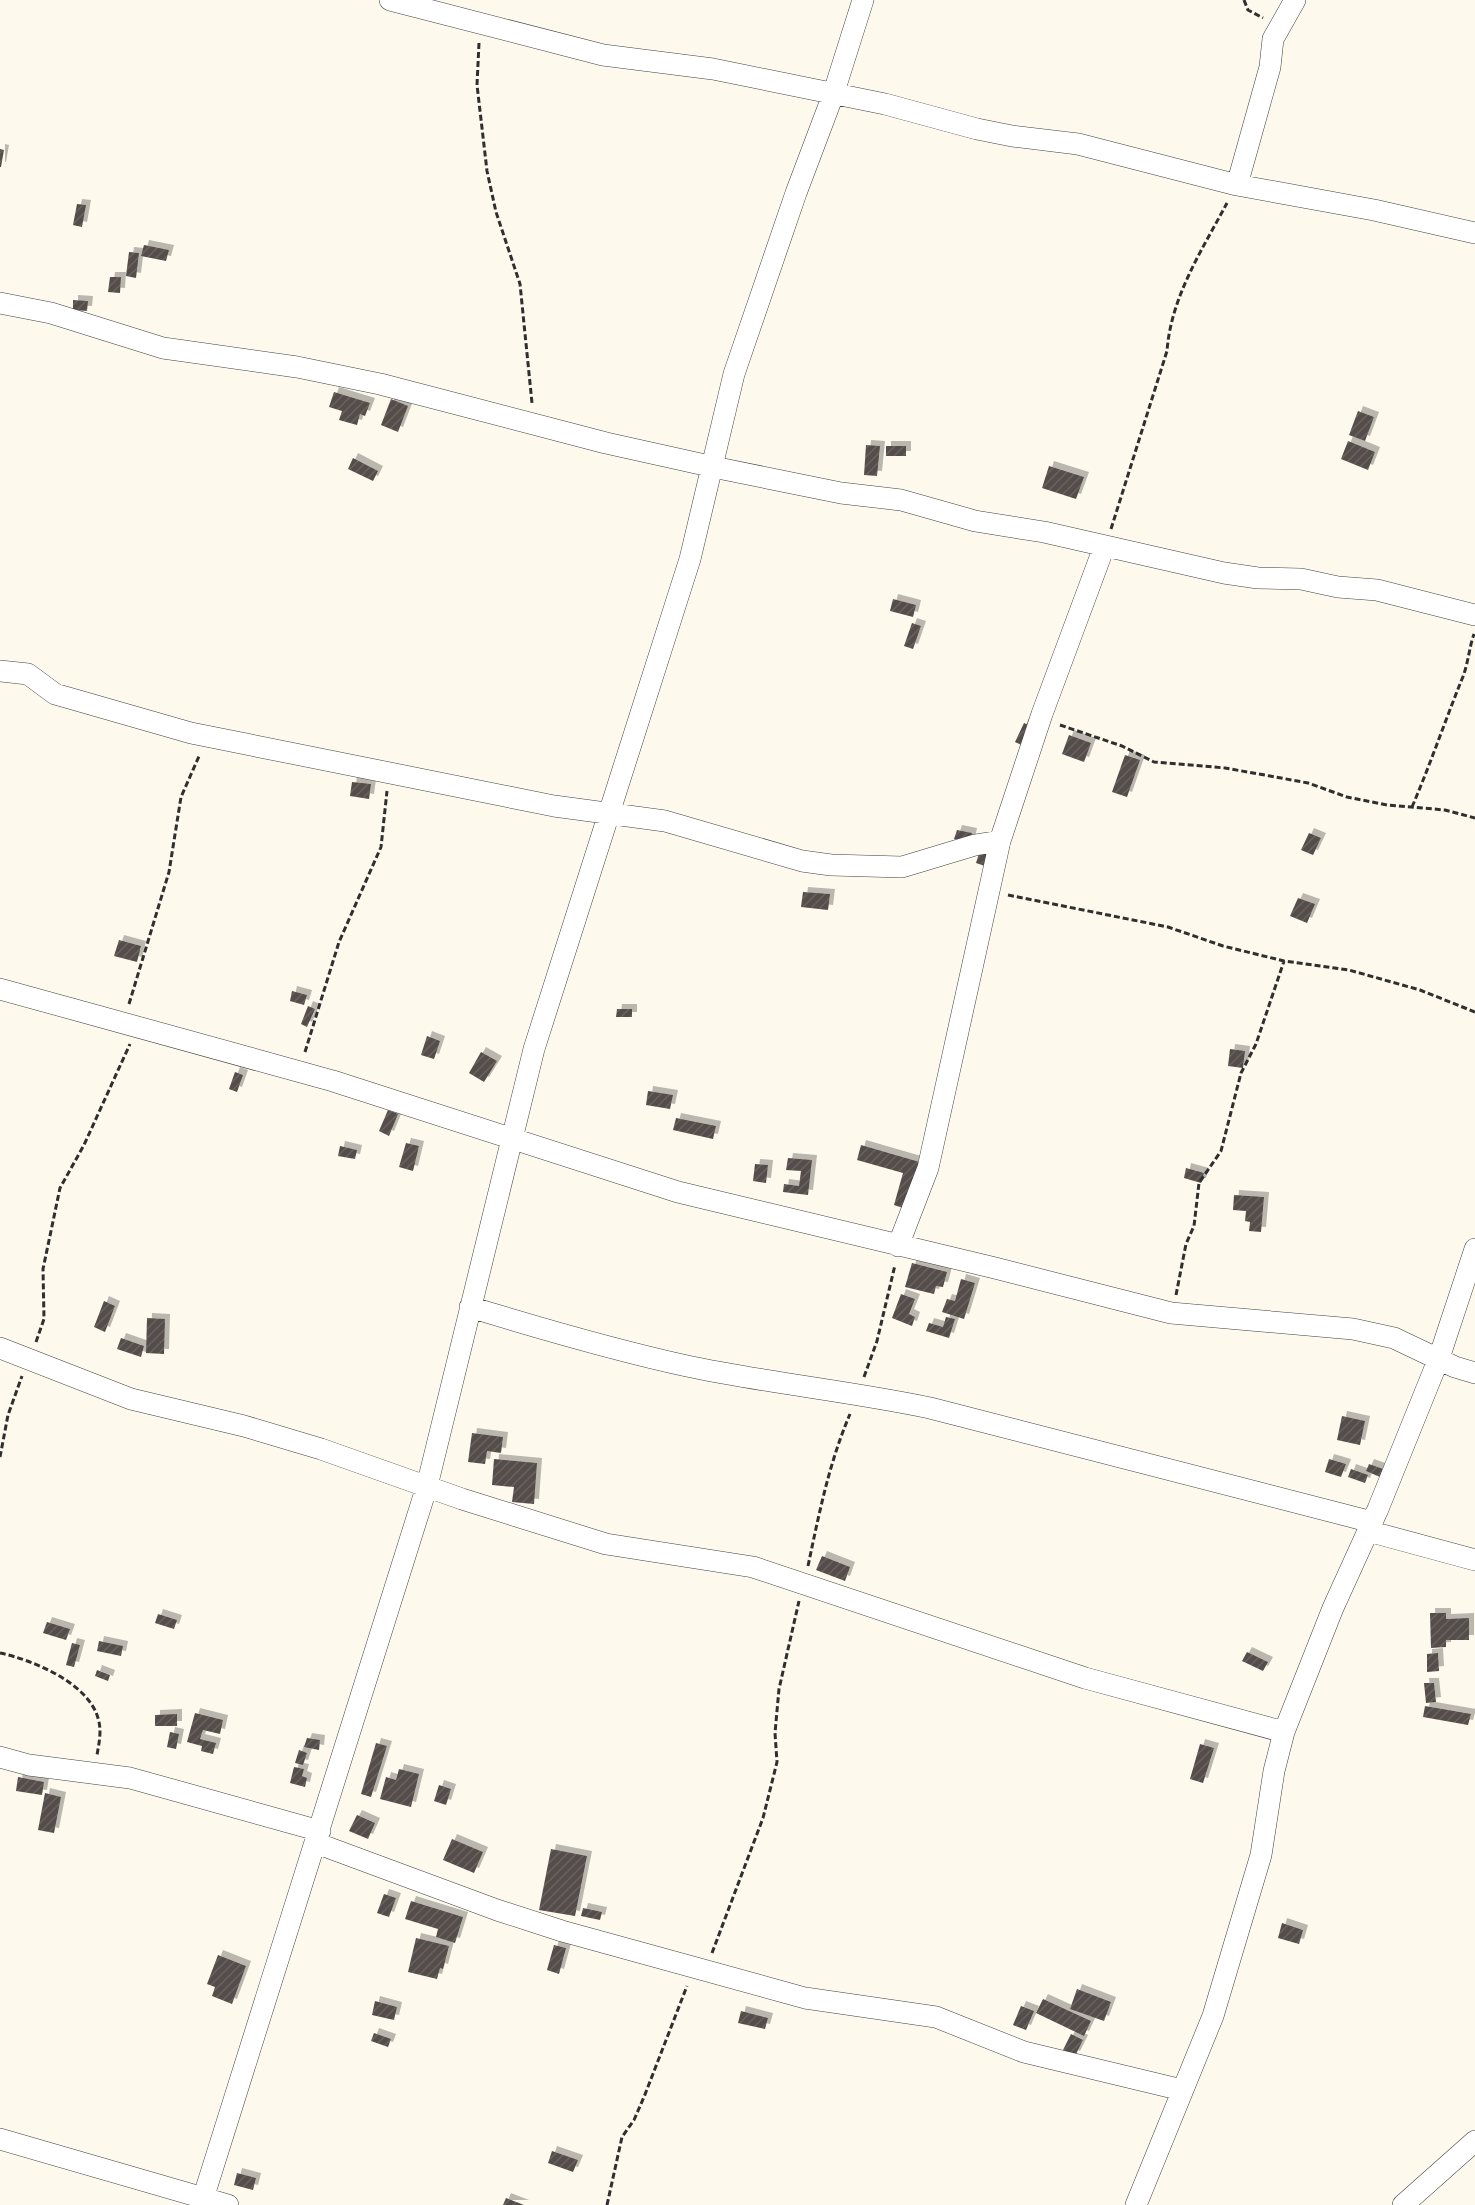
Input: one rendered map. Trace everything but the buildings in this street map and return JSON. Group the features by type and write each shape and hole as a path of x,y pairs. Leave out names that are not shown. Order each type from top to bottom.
{"street":[{"path":"390,0 603,55 713,69 912,110 1012,136 1078,144 1237,185 1374,210 1475,234"},
{"path":"203,2201 427,1486 534,1049 690,559 734,374 796,193 833,95 863,0"},
{"path":"1237,185 1270,67 1273,39 1295,0"},
{"path":"0,303 51,313 162,348 297,367 402,389 606,443 712,467 841,493 901,500 975,521 1044,532 1104,548 1130,550 1224,573 1301,579 1338,588 1377,590 1475,615"},
{"path":"898,1246 928,1168 1000,841 1104,548"},
{"path":"0,671 28,674 55,694 82,703 207,736 554,806 665,821 780,856 831,865 902,867 975,844 1000,841"},
{"path":"0,989 299,1071 678,1192 1172,1313 1353,1329 1394,1338 1475,1373"},
{"path":"1136,2205 1213,2016 1261,1854 1274,1771 1284,1732 1439,1358 1475,1249"},
{"path":"471,1307 561,1334 687,1366 859,1394 941,1411 1370,1526 1475,1560"},
{"path":"0,1348 131,1399 244,1426 606,1544 742,1565 1085,1678 1284,1732"},
{"path":"0,1757 29,1765 130,1778 318,1837 498,1910 805,1998 936,2017 1024,2052 1182,2090"},
{"path":"0,2139 203,2201 228,2205"},
{"path":"1403,2205 1475,2141"}],"path":[{"path":"1244,0 1248,10 1279,27"},
{"path":"478,24 477,85 487,171 496,212 520,284 535,423"},
{"path":"1104,548 1167,351 1169,331 1178,302 1237,185"},
{"path":"1412,807 1429,767 1454,695 1463,678 1475,632"},
{"path":"1041,721 1122,746 1154,762 1225,768 1308,783 1357,799 1445,810 1475,818"},
{"path":"0,1457 8,1414 44,1319 43,1269 60,1188 84,1145 131,1024 169,872 181,797 207,736"},
{"path":"299,1071 324,999 339,942 381,847 390,772"},
{"path":"989,890 1025,900 1168,927 1223,946 1284,962 1349,970 1420,990 1475,1012"},
{"path":"1172,1313 1186,1244 1194,1226 1199,1183 1221,1151 1241,1073 1256,1044 1284,962"},
{"path":"607,2205 622,2137 644,2097 694,1968 712,1953 763,1818 777,1762 775,1732 779,1689 803,1584 839,1440 859,1394 877,1341 898,1246"},
{"path":"0,1653 36,1663 58,1675 94,1707 101,1736 90,1774"}]}
